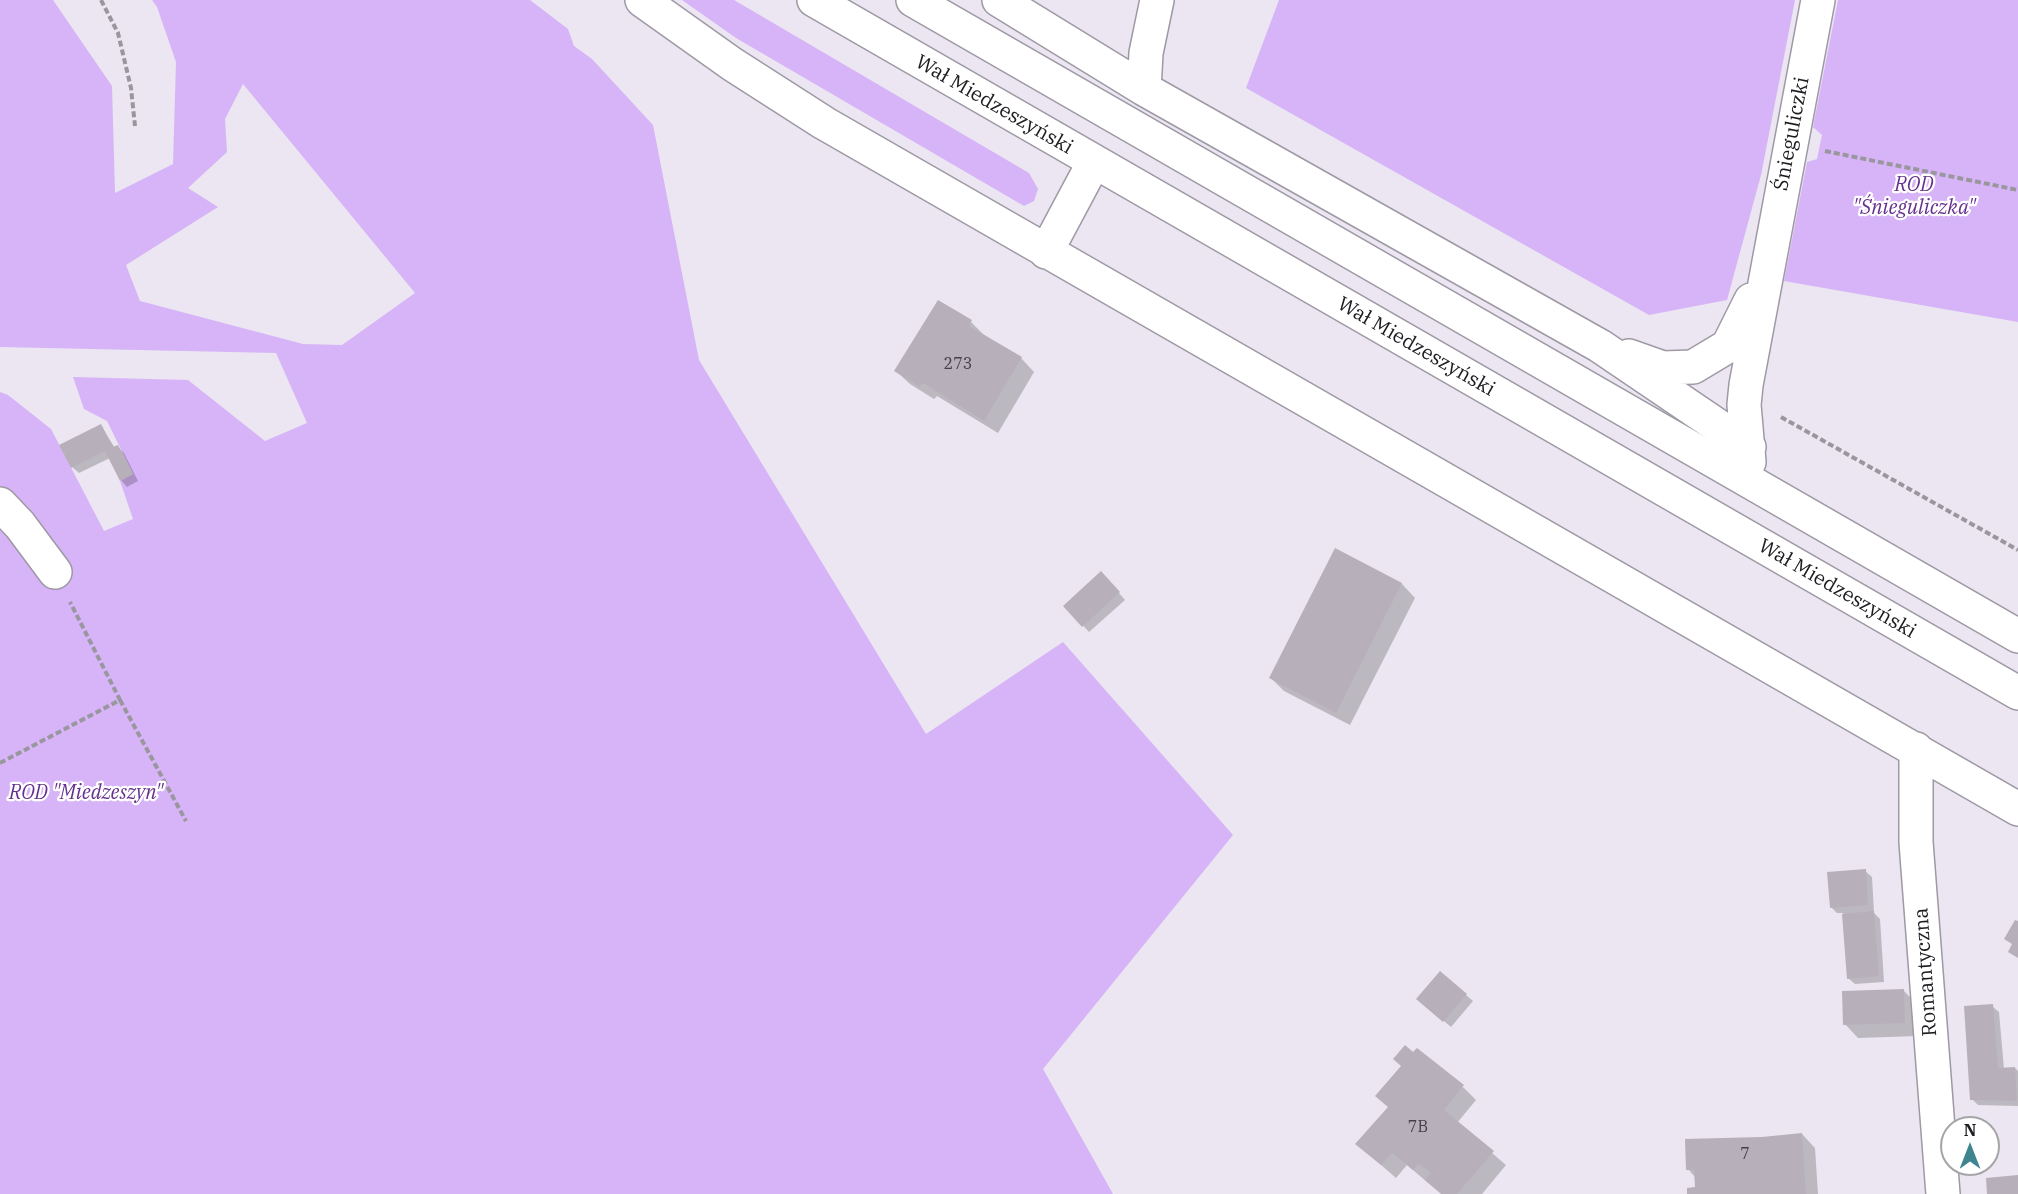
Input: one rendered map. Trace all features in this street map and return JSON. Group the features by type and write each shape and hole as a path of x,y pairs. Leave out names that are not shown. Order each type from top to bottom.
{"main road":[{"path":"642,0 732,64 824,123 2018,809"},
{"name":"Wał Miedzeszyński","path":"814,0 2018,693"},
{"path":"913,0 2018,636"},
{"path":"999,0 1144,89 1600,346 1749,447"},
{"path":"1144,89 1146,53 1157,0"},
{"name":"Śnieguliczki","path":"1767,268 1818,0"},
{"path":"1046,252 1094,162"},
{"path":"1749,481 1749,447 1743,405 1767,268"},
{"path":"1600,346 1663,368 1693,367 1728,346 1767,268"},
{"path":"0,504 20,525 55,572"},
{"name":"Romantyczna","path":"1916,749 1916,842 1943,1194"}],"path":[{"path":"101,0 118,33 131,88 135,126"},
{"path":"1819,149 2018,190"},
{"path":"55,572 120,700 186,821"},
{"path":"0,763 120,700"}],"green space":[{"name":"ROD \"Miedzeszyn\"","path":"0,0 53,0 112,86 115,193 173,164 176,62 157,7 152,0 530,0 568,29 574,46 592,59 653,125 699,360 926,734 1063,642 1233,835 1043,1069 1113,1194 0,1194 0,392 8,395 51,429 104,531 133,519 120,481 133,474 107,421 84,409 73,377 188,380 265,441 307,423 276,353 0,347","holes":["243,84 415,293 342,345 303,344 140,301 126,265 218,207 188,188 227,152 225,119"]},
{"path":"682,0 734,0 1029,173 1038,189 1034,201 1024,206 736,38"},
{"path":"1279,0 1795,0 1761,175 1727,300 1649,315 1246,88"},
{"name":"ROD \"Śnieguliczka\"","path":"1838,0 2018,0 2018,322 1784,281 1807,162 1817,159 1822,135 1813,127"}],"building":[{"path":"938,300 972,320 969,326 1022,357 984,421 923,383 920,387 894,371"},
{"path":"101,424 113,447 118,445 133,474 120,481 105,451 71,468 59,445"},
{"path":"1335,548 1402,583 1336,713 1269,678"},
{"path":"1101,571 1120,592 1082,627 1063,606"},
{"path":"1866,869 1868,905 1830,908 1827,872"},
{"path":"1874,911 1879,976 1847,979 1842,914"},
{"path":"2015,920 2018,921 2018,958 2008,952 2012,944 2004,939"},
{"path":"1440,971 1467,994 1443,1022 1416,999"},
{"path":"1904,989 1905,1023 1843,1025 1842,991"},
{"path":"1993,1004 1998,1068 2015,1067 2017,1101 1970,1100 1964,1006"},
{"path":"1405,1045 1413,1052 1417,1048 1464,1085 1444,1110 1494,1151 1457,1194 1442,1194 1425,1180 1431,1173 1419,1164 1413,1170 1392,1153 1381,1165 1355,1144 1388,1107 1375,1096 1401,1066 1393,1059"},
{"path":"1802,1133 1806,1194 1687,1194 1687,1188 1695,1187 1694,1170 1686,1170 1685,1139 1762,1137"},
{"path":"2018,1175 2018,1194 1987,1194 1986,1178"}]}
